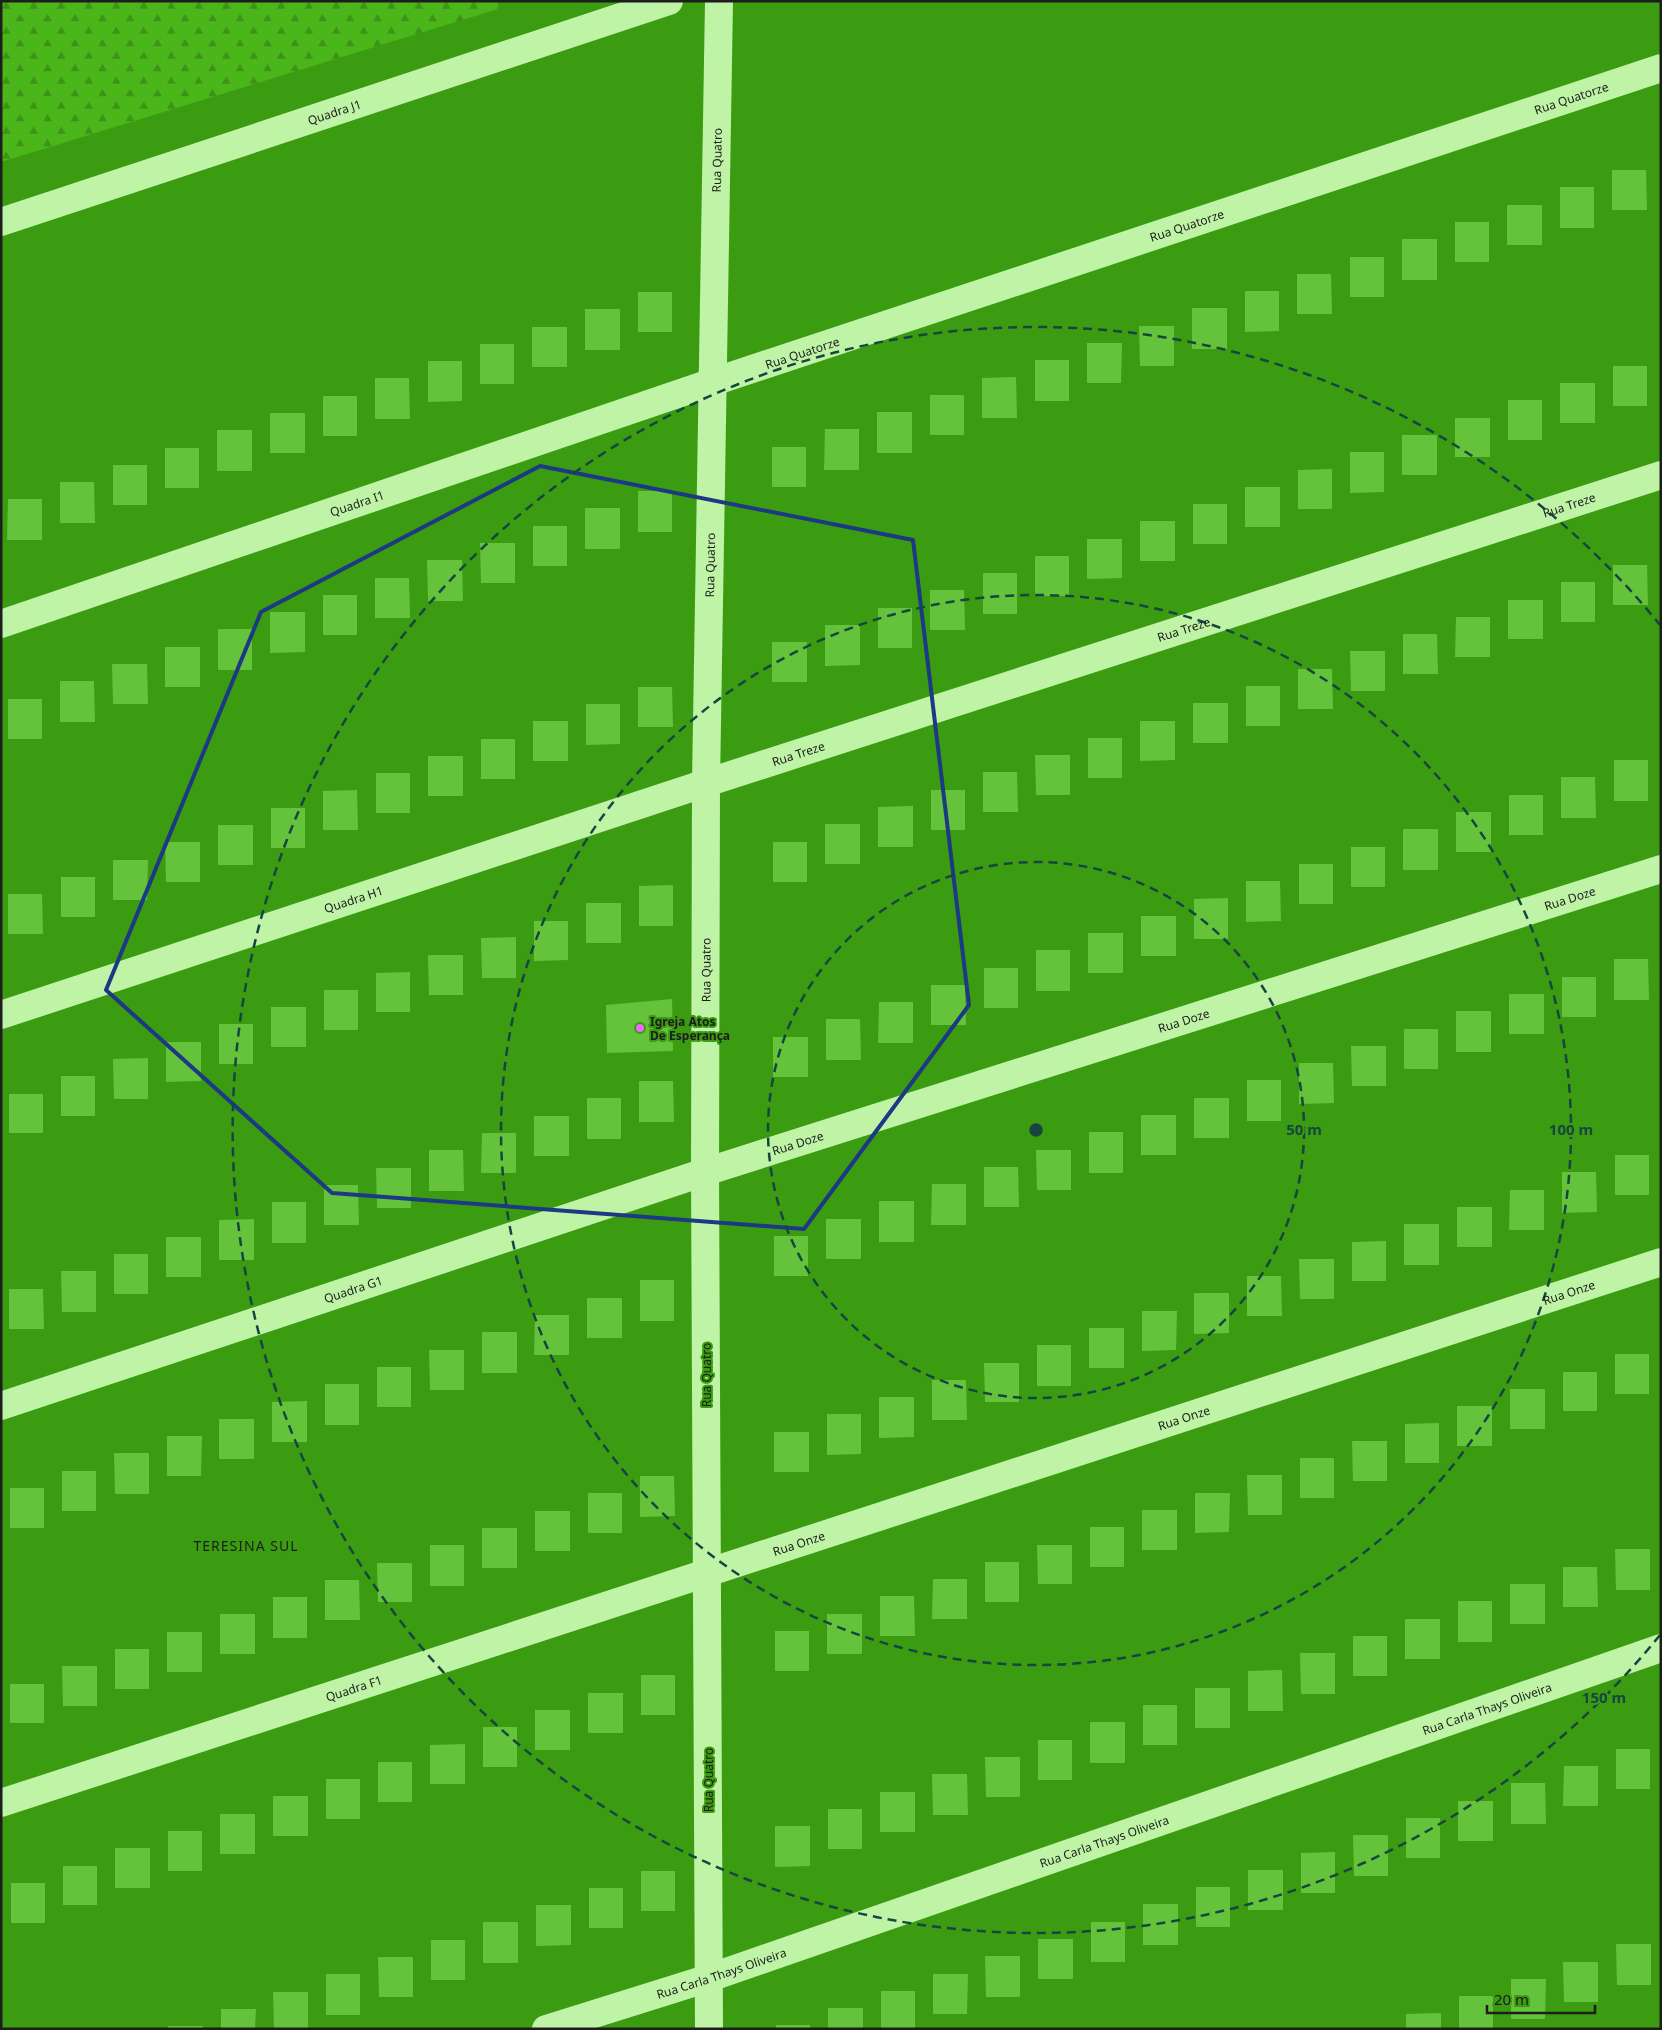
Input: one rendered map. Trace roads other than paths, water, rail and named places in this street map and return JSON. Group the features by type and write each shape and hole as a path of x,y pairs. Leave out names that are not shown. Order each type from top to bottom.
{"street":[{"name":"Quadra J1","path":"1,222 669,1"},
{"name":"Rua Quatro","path":"709,2029 705,1172 706,783 719,1"},
{"name":"Rua Quatorze","path":"713,382 1661,68"},
{"name":"Quadra I1","path":"1,624 713,382"},
{"name":"Rua Treze","path":"706,783 1661,475"},
{"name":"Quadra H1","path":"1,1015 706,783"},
{"name":"Rua Doze","path":"705,1172 1661,869"},
{"name":"Quadra G1","path":"1,1406 705,1172"},
{"name":"Rua Onze","path":"707,1575 1661,1262"},
{"name":"Quadra F1","path":"1,1803 707,1575"},
{"name":"Rua Carla Thays Oliveira","path":"546,2029 709,1978 1661,1648"}],"place":[{"name":"Igreja Atos De Esperança","path":"640,1028"}],"district":[{"name":"TERESINA SUL","path":"246,1545"}]}
